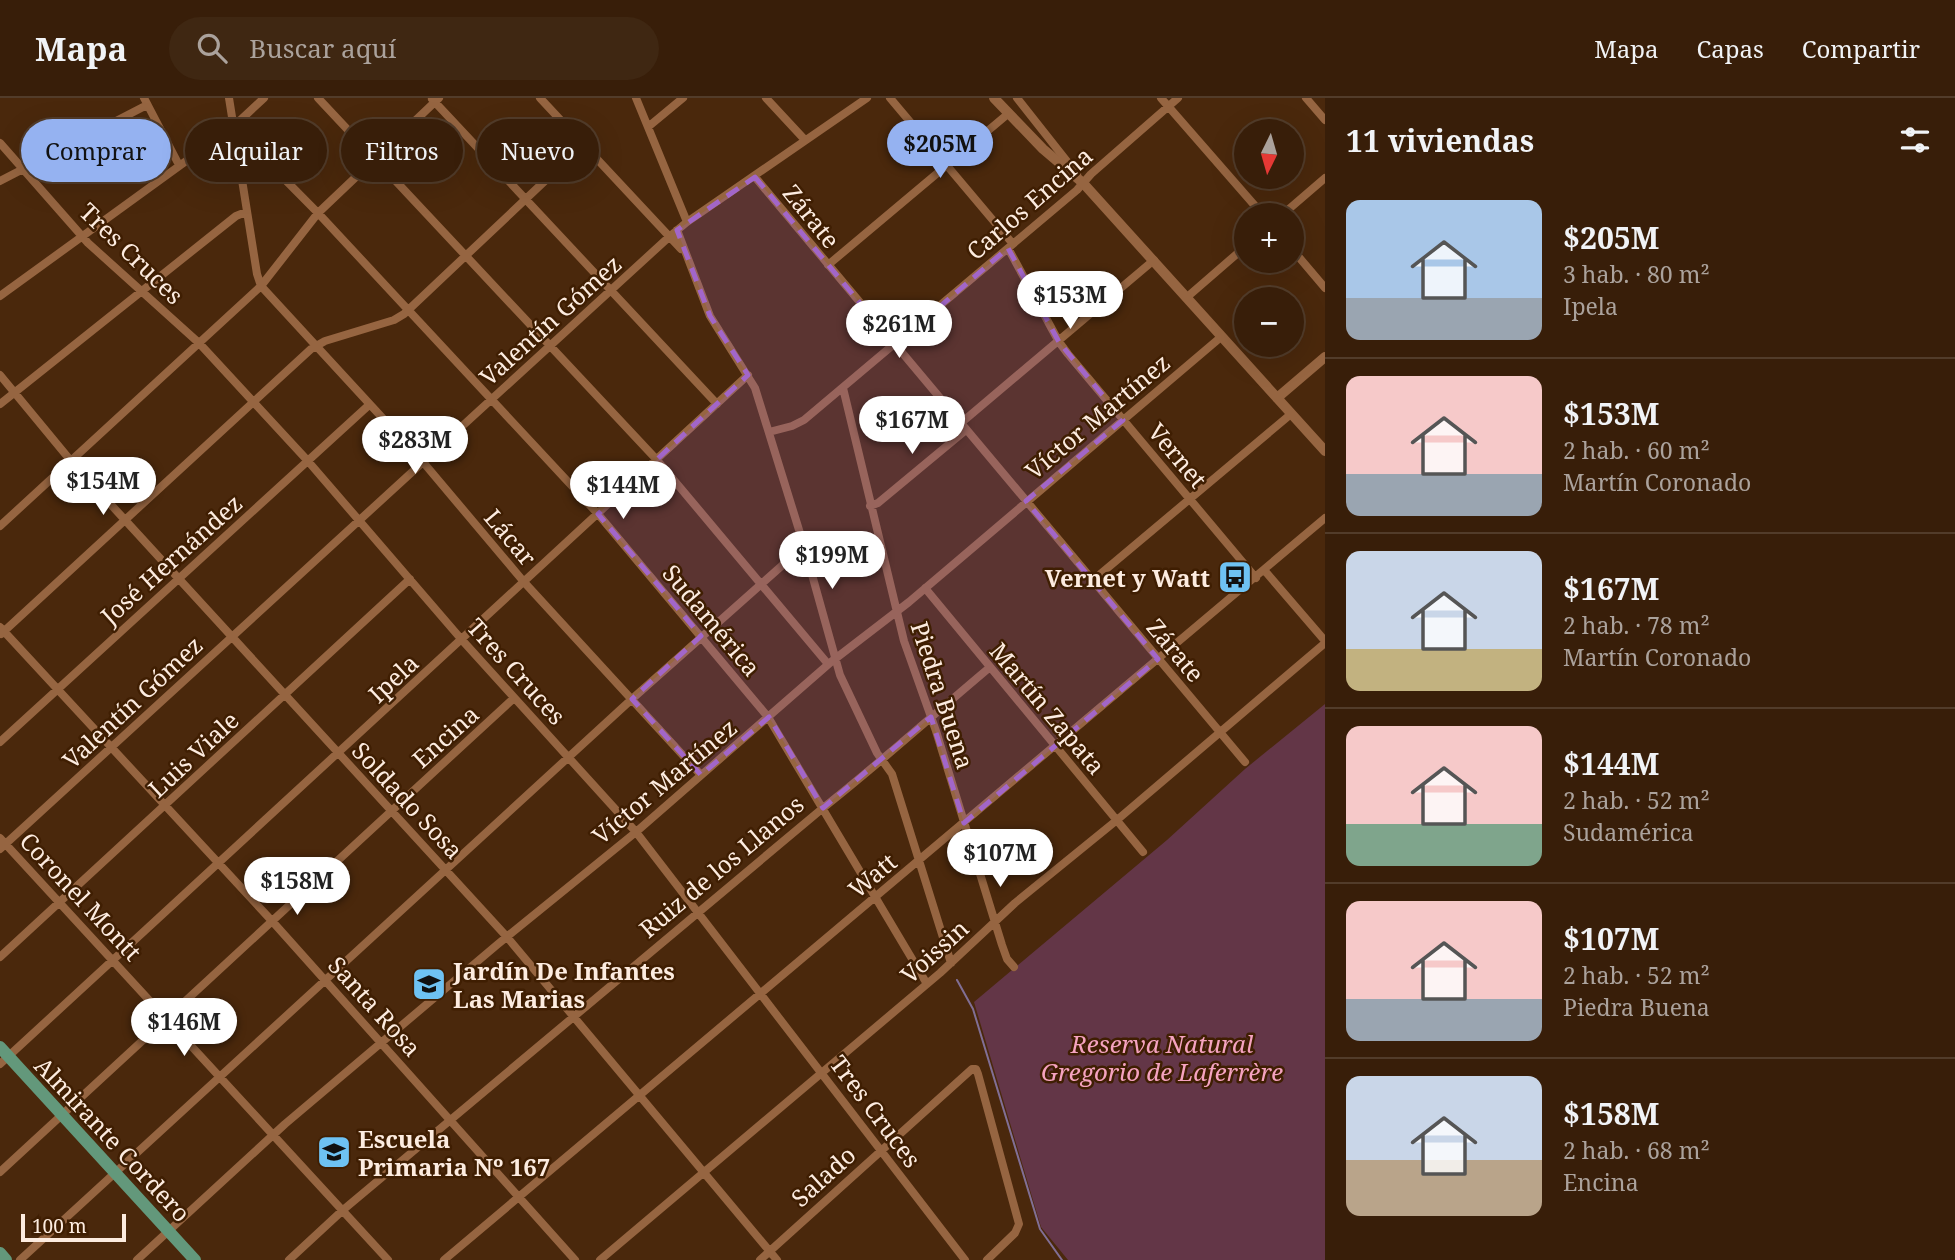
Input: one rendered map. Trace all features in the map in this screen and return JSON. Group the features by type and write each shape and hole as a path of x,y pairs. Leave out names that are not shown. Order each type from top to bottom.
{"main road":[{"name":"Almirante Cordero","path":"3,1056 195,1260"},
{"path":"0,1253 6,1260"}],"street":[{"path":"229,98 232,119"},
{"path":"242,119 264,98"},
{"path":"318,98 341,123"},
{"path":"540,98 559,119"},
{"path":"547,106 555,98"},
{"path":"636,98 687,222"},
{"path":"648,127 683,98"},
{"path":"766,98 805,141"},
{"name":"Valentín Gómez","path":"2,844 111,748 677,230 867,98"},
{"name":"Vernet","path":"890,98 1011,246 1059,342 1256,578"},
{"path":"994,98 1044,149 1083,183 1325,451"},
{"path":"1017,98 1057,146 1083,183"},
{"path":"1161,98 1253,203"},
{"name":"Carlos Encina","path":"769,432 804,420 1011,246 1178,98"},
{"path":"1306,98 1325,120"},
{"path":"415,119 435,99 717,404"},
{"path":"113,119 146,101 179,165"},
{"path":"828,265 1009,113"},
{"name":"Tres Cruces","path":"0,142 21,167"},
{"path":"0,296 185,161"},
{"path":"599,162 684,251"},
{"path":"0,181 21,170"},
{"name":"Zárate","path":"755,177 1245,762"},
{"path":"1296,203 1325,178"},
{"name":"Tres Cruces","path":"34,182 81,235 198,343 307,460 462,640 636,832 965,1260"},
{"name":"Lácar","path":"241,182 261,286 423,462 524,582 701,775"},
{"name":"Sudamérica","path":"287,182 598,514 768,717 927,984"},
{"path":"0,526 261,286 318,213 350,182"},
{"path":"396,182 551,344 657,460 761,584 832,662 882,761 892,774 951,963"},
{"path":"1,631 316,345 394,320 408,310 544,182"},
{"path":"0,404 140,290 236,216 246,212"},
{"path":"677,230 710,316 755,388 804,546 832,662"},
{"path":"1186,298 1234,256"},
{"path":"870,506 878,503 1154,260"},
{"path":"1304,263 1325,288"},
{"name":"Víctor Martínez","path":"136,1260 274,1134 1221,337"},
{"path":"1277,398 1325,357"},
{"name":"Soldado Sosa","path":"0,375 71,461 507,937 777,1260"},
{"name":"Ipela","path":"3,1056 339,754 748,375"},
{"name":"Piedra Buena","path":"843,388 896,612 1005,953 1014,967"},
{"name":"José Hernández","path":"0,742 369,405"},
{"path":"1093,581 1291,414"},
{"name":"Watt","path":"444,1260 1325,518"},
{"path":"20,1260 569,756 804,546"},
{"path":"1265,571 1325,642"},
{"name":"Luis Viale","path":"0,957 410,579"},
{"name":"Martín Zapata","path":"925,588 1143,852"},
{"name":"Santa Rosa","path":"1,631 272,921 575,1260"},
{"name":"Voissin","path":"600,1260 1325,642"},
{"name":"Ruiz de los Llanos","path":"289,1260 343,1210 882,761 989,668"},
{"name":"Encina","path":"0,1172 514,698"},
{"name":"Coronel Montt","path":"2,844 114,959 388,1260"},
{"name":"Salado","path":"760,1260 968,1071 975,1069 1019,1224 1016,1233 986,1260"}],"highlighted area":[{"path":"755,177 895,345 1008,248 1059,342 1123,420 1026,501 1158,659 964,823 931,717 823,808 769,717 701,775 632,699 701,636 598,514 748,375 710,316 677,230"}],"green space":[{"name":"Reserva Natural Gregorio de Laferrère","path":"1325,704 1325,1260 1068,1260 1041,1227 974,1002 1167,840 1245,769"}],"waterway":[{"path":"957,980 973,1009 1040,1229 1062,1260"}],"place":[{"name":"Vernet y Watt","path":"1235,577"},
{"name":"Jardín De Infantes Las Marias","path":"429,984"},
{"name":"Escuela Primaria Nº 167","path":"334,1152"}]}
